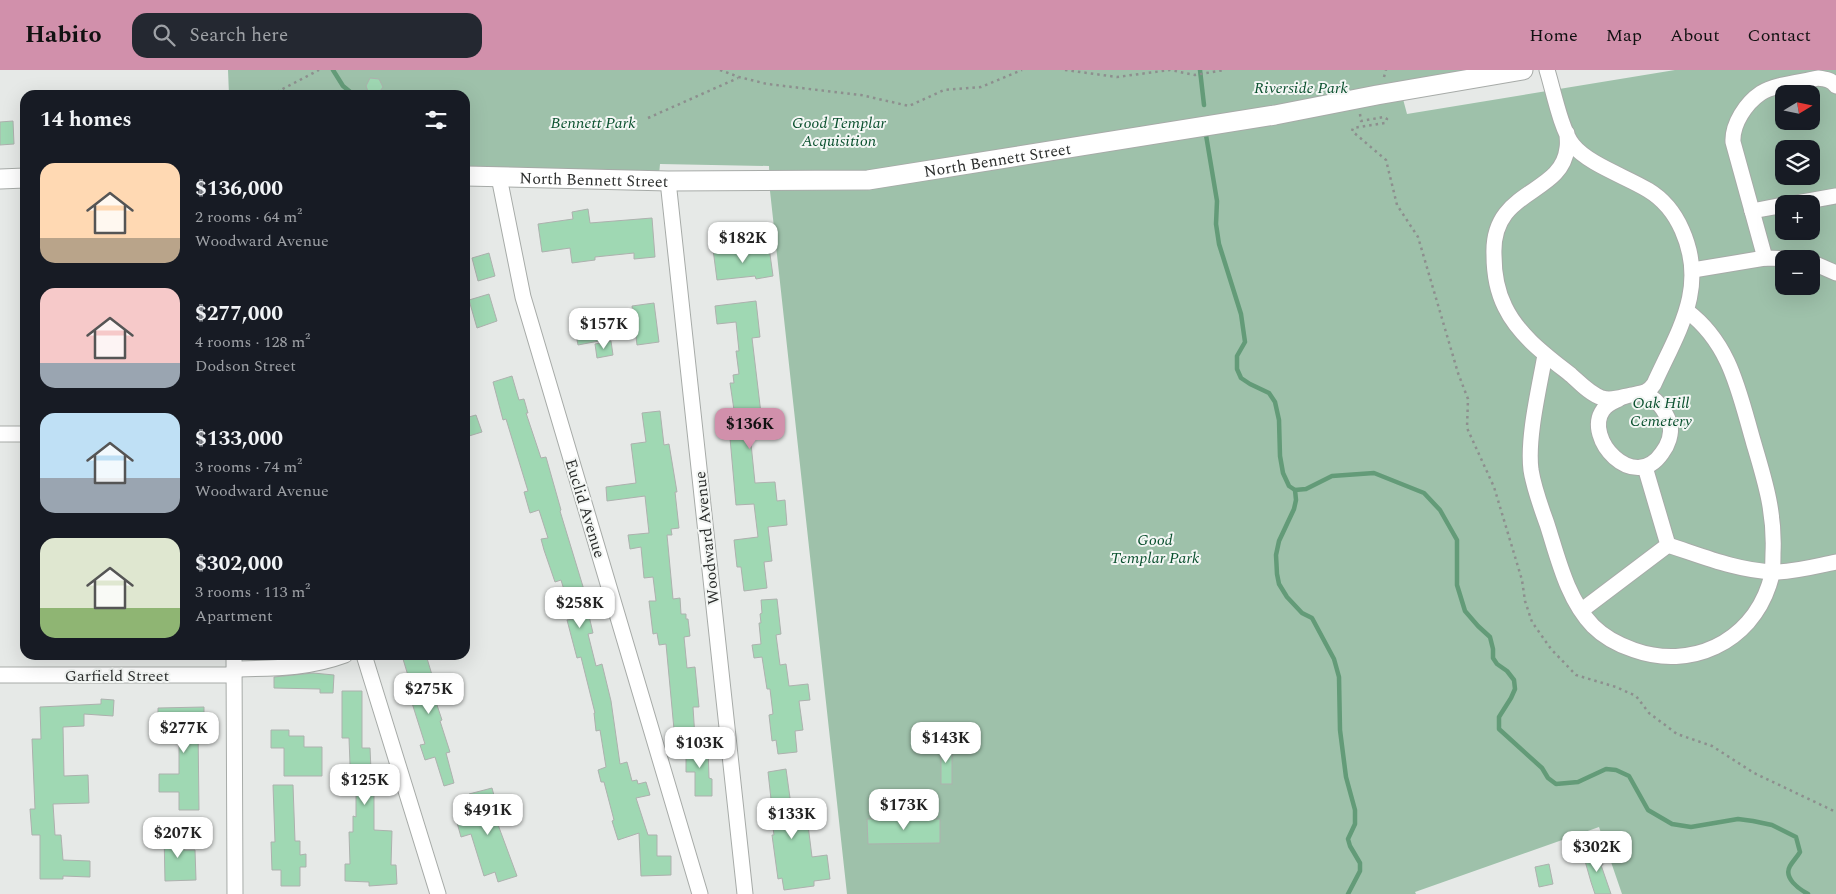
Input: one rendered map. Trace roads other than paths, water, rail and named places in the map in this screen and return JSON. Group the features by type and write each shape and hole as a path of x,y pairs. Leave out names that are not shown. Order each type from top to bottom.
{"main road":[{"name":"North Bennett Street","path":"470,176 668,182 868,180 1265,117 1377,95 1523,70"},
{"path":"0,179 20,178"}],"street":[{"path":"1548,70 1567,133 1573,145 1584,154 1649,191 1661,200 1679,223 1690,252 1693,284 1687,311 1654,384 1651,389 1619,399 1609,404 1602,411 1600,426 1603,442 1608,452 1625,465 1635,468 1645,467 1653,463 1666,448 1671,427 1663,409 1651,396 1643,393"},
{"path":"1766,258 1733,142 1734,126 1740,116 1761,92 1818,78 1833,82 1836,86"},
{"path":"1567,133 1568,147 1560,168 1542,186 1519,200 1502,218 1494,240 1493,253 1496,281 1506,308 1521,330 1545,355 1594,394 1603,398 1619,399"},
{"name":"Euclid Avenue","path":"499,177 523,297 700,894"},
{"name":"Woodward Avenue","path":"668,182 745,894"},
{"path":"1820,199 1836,196"},
{"path":"1752,211 1775,207"},
{"path":"1693,270 1766,258 1775,258"},
{"path":"1820,266 1836,273"},
{"path":"1545,355 1532,439 1531,471 1571,593 1592,625 1606,637 1621,646 1653,656 1670,658 1698,654 1718,646 1744,626 1756,612 1769,585 1772,572 1774,529 1772,511 1728,363 1716,339 1699,320 1687,311"},
{"path":"0,434 20,434"},
{"path":"1645,467 1668,545"},
{"path":"1582,610 1668,545"},
{"path":"1668,545 1712,560 1744,568 1772,572 1836,562"},
{"name":"Garfield Street","path":"0,675 234,666 301,667 330,660"},
{"path":"366,660 438,894"},
{"path":"234,666 235,894"}],"waterway":[{"path":"333,70 343,86 348,90"},
{"path":"1200,70 1204,105"},
{"path":"1206,135 1217,201 1216,224 1219,244 1241,314 1245,342 1237,356 1237,369 1241,378 1269,393 1275,402 1279,420 1280,456 1283,473 1289,486 1295,490 1306,489 1332,476 1374,473 1424,493 1440,510 1457,540 1457,585 1465,611 1490,637 1493,658 1514,680 1515,689 1499,717 1499,729 1542,768 1548,778 1556,784 1578,782 1606,769 1616,770 1629,776 1648,810 1672,824 1691,827 1738,819 1772,825 1796,837 1800,852 1788,870 1789,875 1793,883 1808,894"},
{"path":"1295,490 1296,500 1294,509 1279,541 1276,555 1277,574 1279,584 1287,597 1302,613 1312,618 1334,659 1339,677 1340,730 1346,777 1355,810 1355,824 1348,839 1360,863 1360,871 1348,894"}],"park label":[{"name":"Riverside Park","path":"1301,87"},
{"name":"Bennett Park","path":"593,122"},
{"name":"Good Templar Acquisition","path":"839,131"},
{"name":"Oak Hill Cemetery","path":"1661,411"},
{"name":"Good Templar Park","path":"1155,548"}]}
